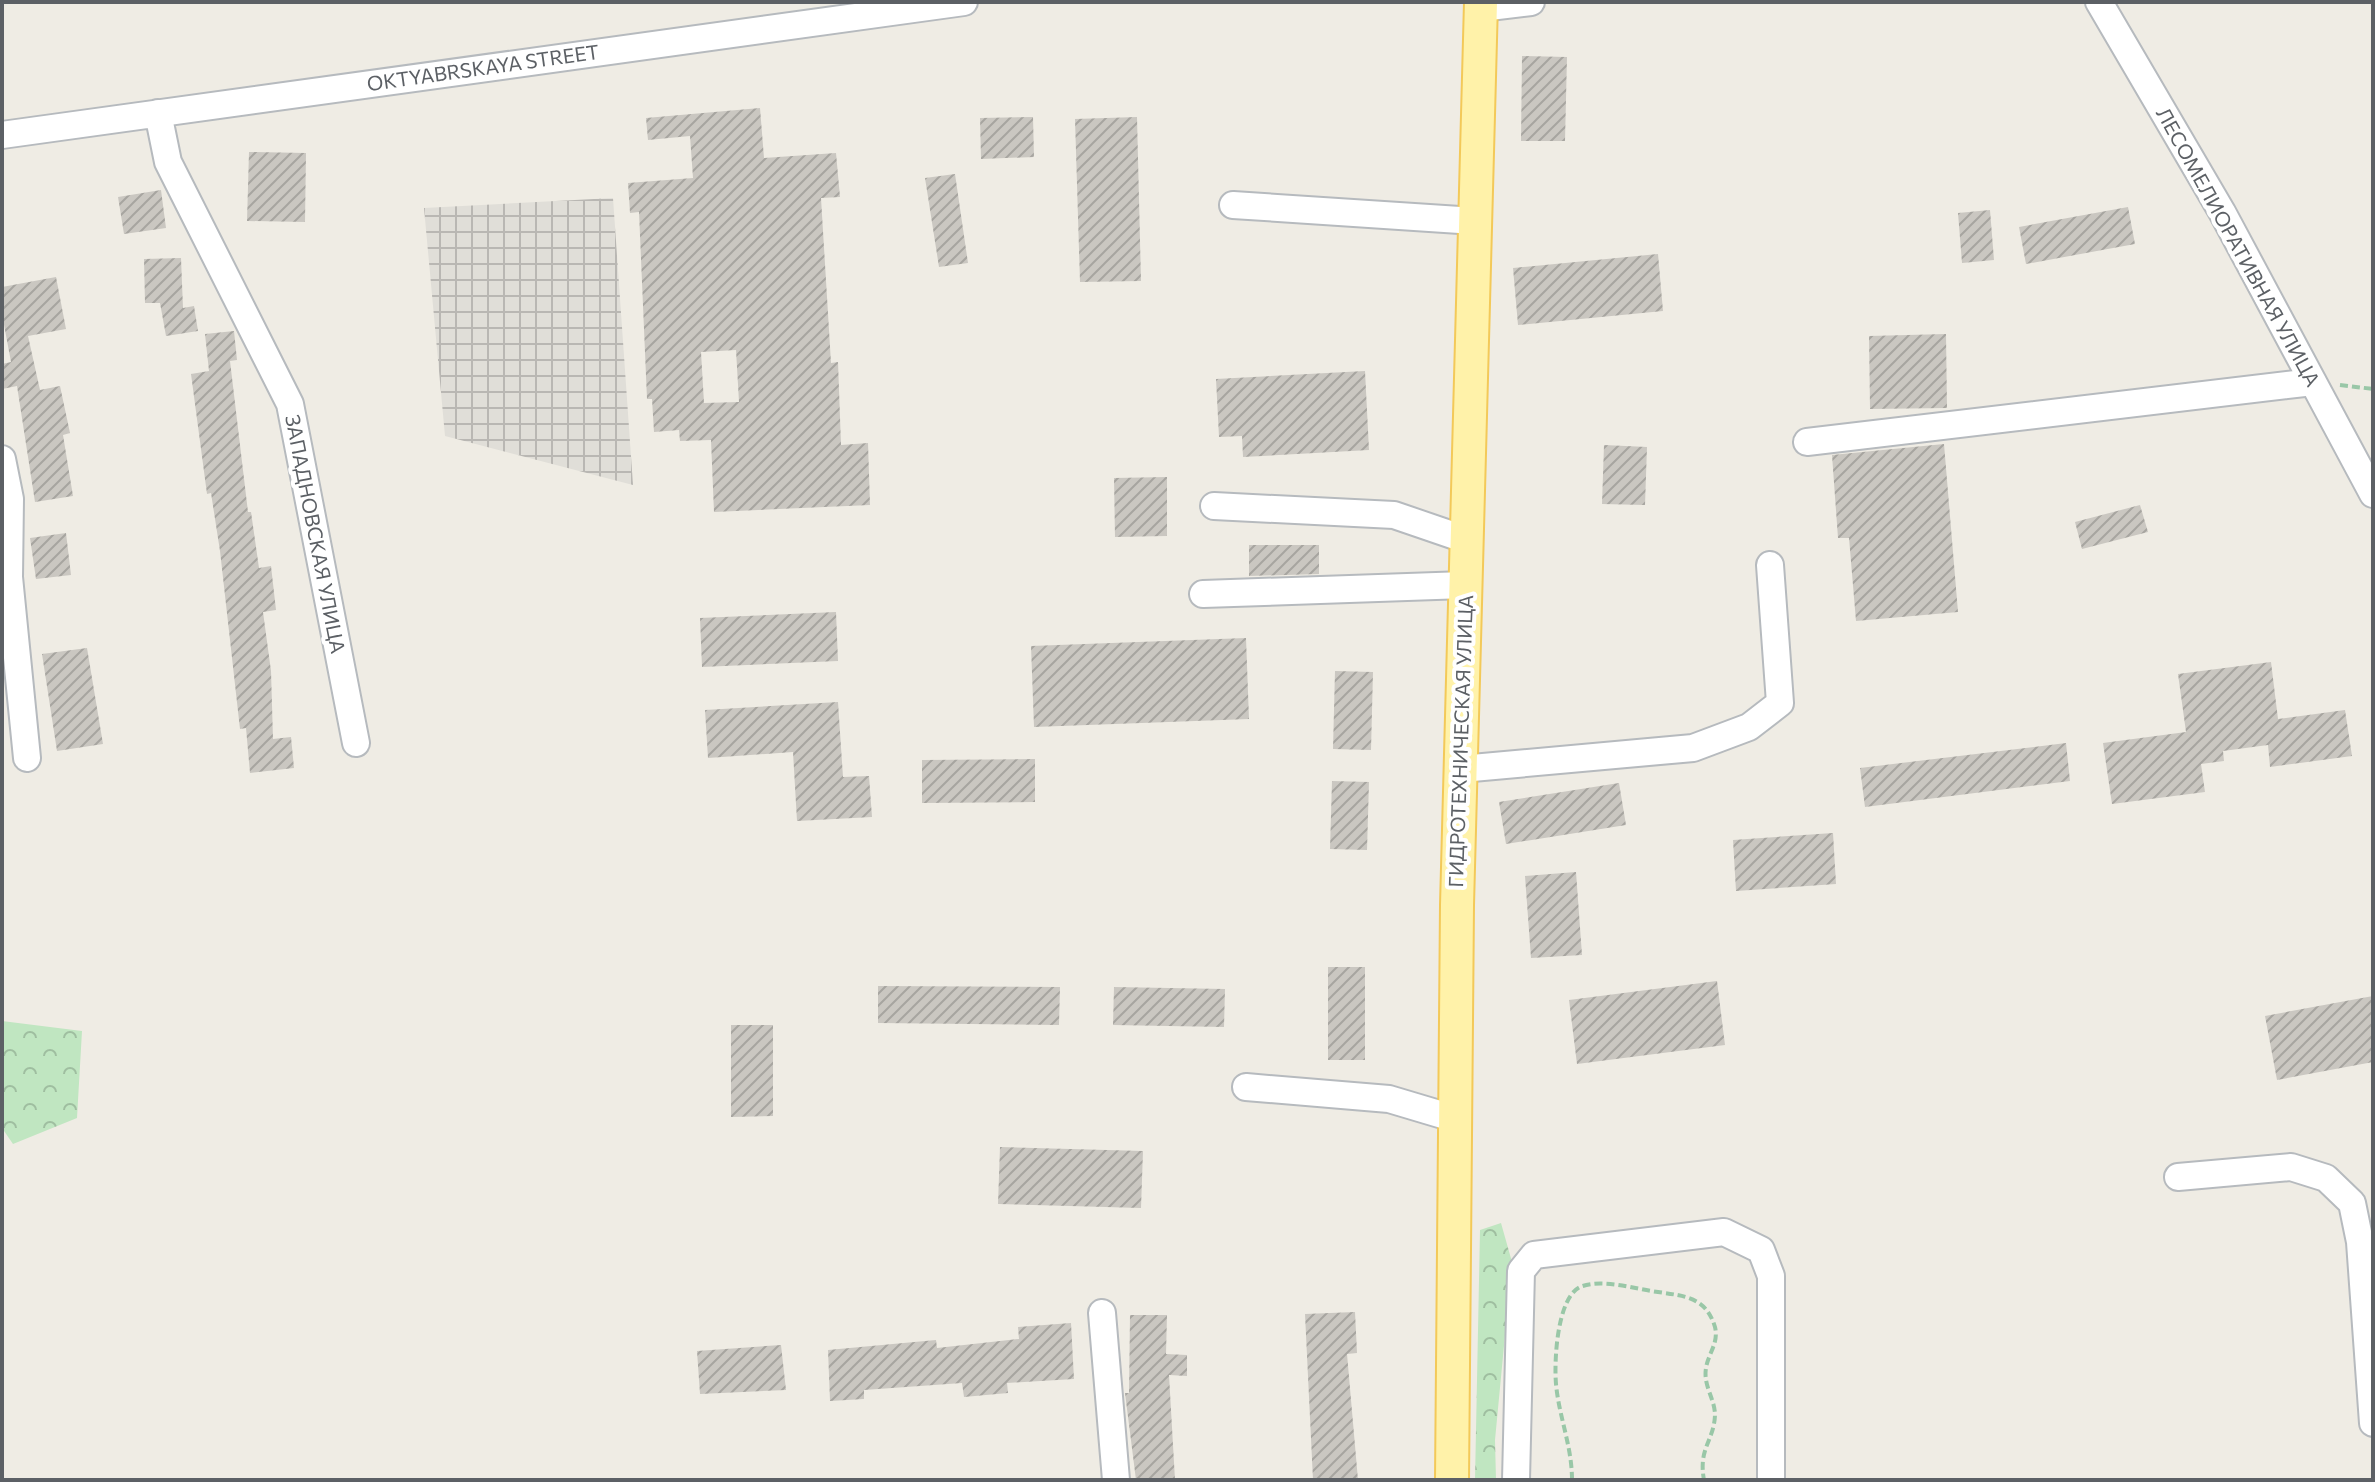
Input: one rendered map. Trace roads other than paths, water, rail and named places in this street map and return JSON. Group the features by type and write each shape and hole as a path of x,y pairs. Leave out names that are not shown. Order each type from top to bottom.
{"main road":[{"name":"ГИДРОТЕХНИЧЕСКАЯ УЛИЦА","path":"1452,1480 1461,769 1481,5"}],"street":[{"name":"OKTYABRSKAYA STREET","path":"2,135 964,2"},
{"path":"1481,5 1531,2"},
{"name":"ЛЕСОМЕЛИОРАТИВНАЯ УЛИЦА","path":"2099,2 2222,212 2373,494"},
{"name":"ЗАПАДНОВСКАЯ УЛИЦА","path":"158,113 168,162 290,404 356,743"},
{"path":"1233,205 1475,221"},
{"path":"1807,442 2313,382"},
{"path":"2,459 10,499 9,577 27,758"},
{"path":"1214,506 1394,515 1467,540"},
{"path":"1461,769 1693,748 1749,727 1780,703 1770,565"},
{"path":"1203,594 1465,585"},
{"path":"1246,1087 1389,1099 1456,1119"},
{"path":"2178,1177 2291,1167 2326,1178 2352,1203 2360,1242 2373,1423"},
{"path":"1516,1480 1520,1286 1521,1271 1527,1263 1534,1255 1572,1249 1724,1232 1761,1250 1771,1276 1771,1480"},
{"path":"1102,1313 1116,1480"}]}
